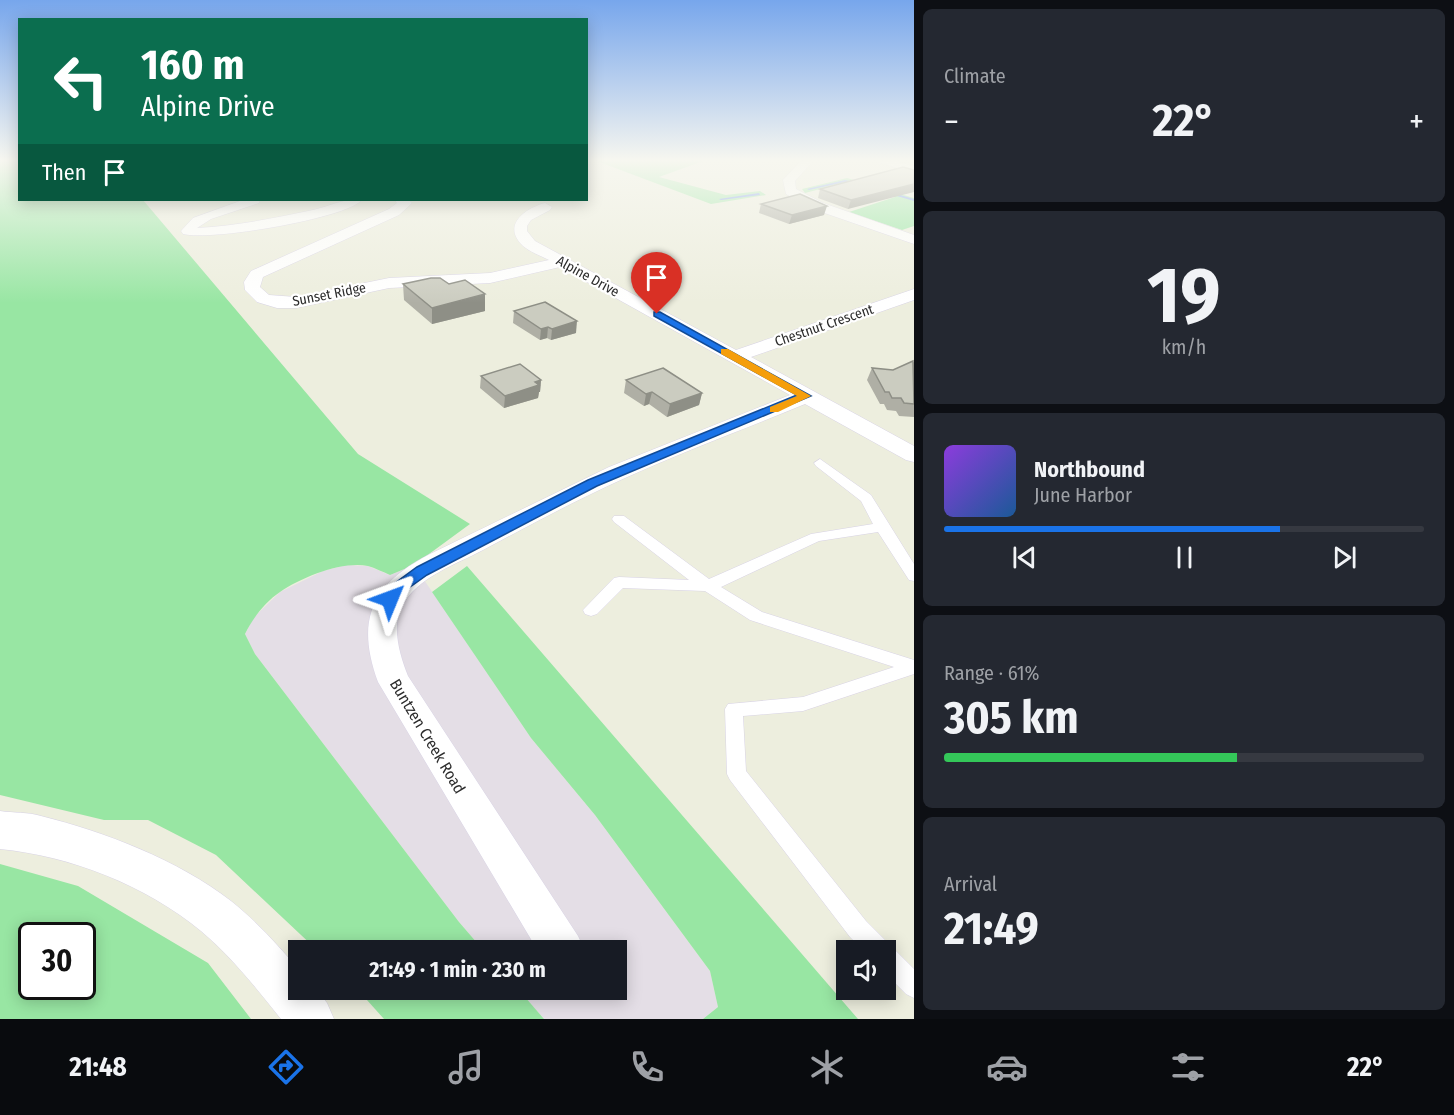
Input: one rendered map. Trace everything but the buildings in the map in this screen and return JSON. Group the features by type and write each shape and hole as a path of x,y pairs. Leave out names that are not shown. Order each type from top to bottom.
{"street":[{"path":"233,208 203,218 190,226 188,231 209,232 311,214 332,208"},
{"name":"Sunset Ridge","path":"400,208 257,274 252,280 251,287 255,294 271,301 304,302 376,285 490,278 562,262"},
{"name":"Alpine Drive","path":"544,208 524,218 519,226 520,232 530,243 914,455"},
{"path":"822,208 914,240"},
{"name":"Chestnut Crescent","path":"733,357 914,294"},
{"name":"Buntzen Creek Road","path":"556,940 394,682 386,664 383,645 384,613 390,599 401,586 422,571 592,483 806,396"},
{"path":"0,830 39,834 82,848 141,870 182,892 217,917 265,964 311,1019"}],"lane":[{"path":"820,463 866,498 914,576"},
{"path":"619,519 708,586 756,616 914,666"},
{"path":"591,610 619,582 708,586 816,537 882,527"},
{"path":"869,940 737,774 734,709 803,704 914,666"},
{"path":"896,967 914,986"}],"shaded area":[{"path":"346,565 368,566 390,575 414,565 531,738 595,815 710,971 718,1007 703,1019 544,1019 528,1000 627,1000 627,940 475,940 459,922 255,654 245,634 254,617 280,592 323,571"}],"green space":[{"path":"0,208 149,208 358,454 470,524 414,565 390,575 368,566 358,565 323,571 299,581 264,605 245,634 255,654 475,940 306,940 216,855 148,820 104,820 0,795"},
{"path":"863,208 914,208 914,226 902,230 849,212"},
{"path":"467,566 836,994 836,1000 842,1000 858,1019 703,1019 718,1007 710,971 595,815 531,738 432,592"},
{"path":"0,864 78,886 208,963 251,1019 0,1019"},
{"path":"367,1000 528,1000 544,1019 384,1019"}],"slow traffic":[{"path":"724,352 806,396 774,409"}],"route":[{"path":"390,599 401,586 422,571 592,483 806,396 657,314"}]}
